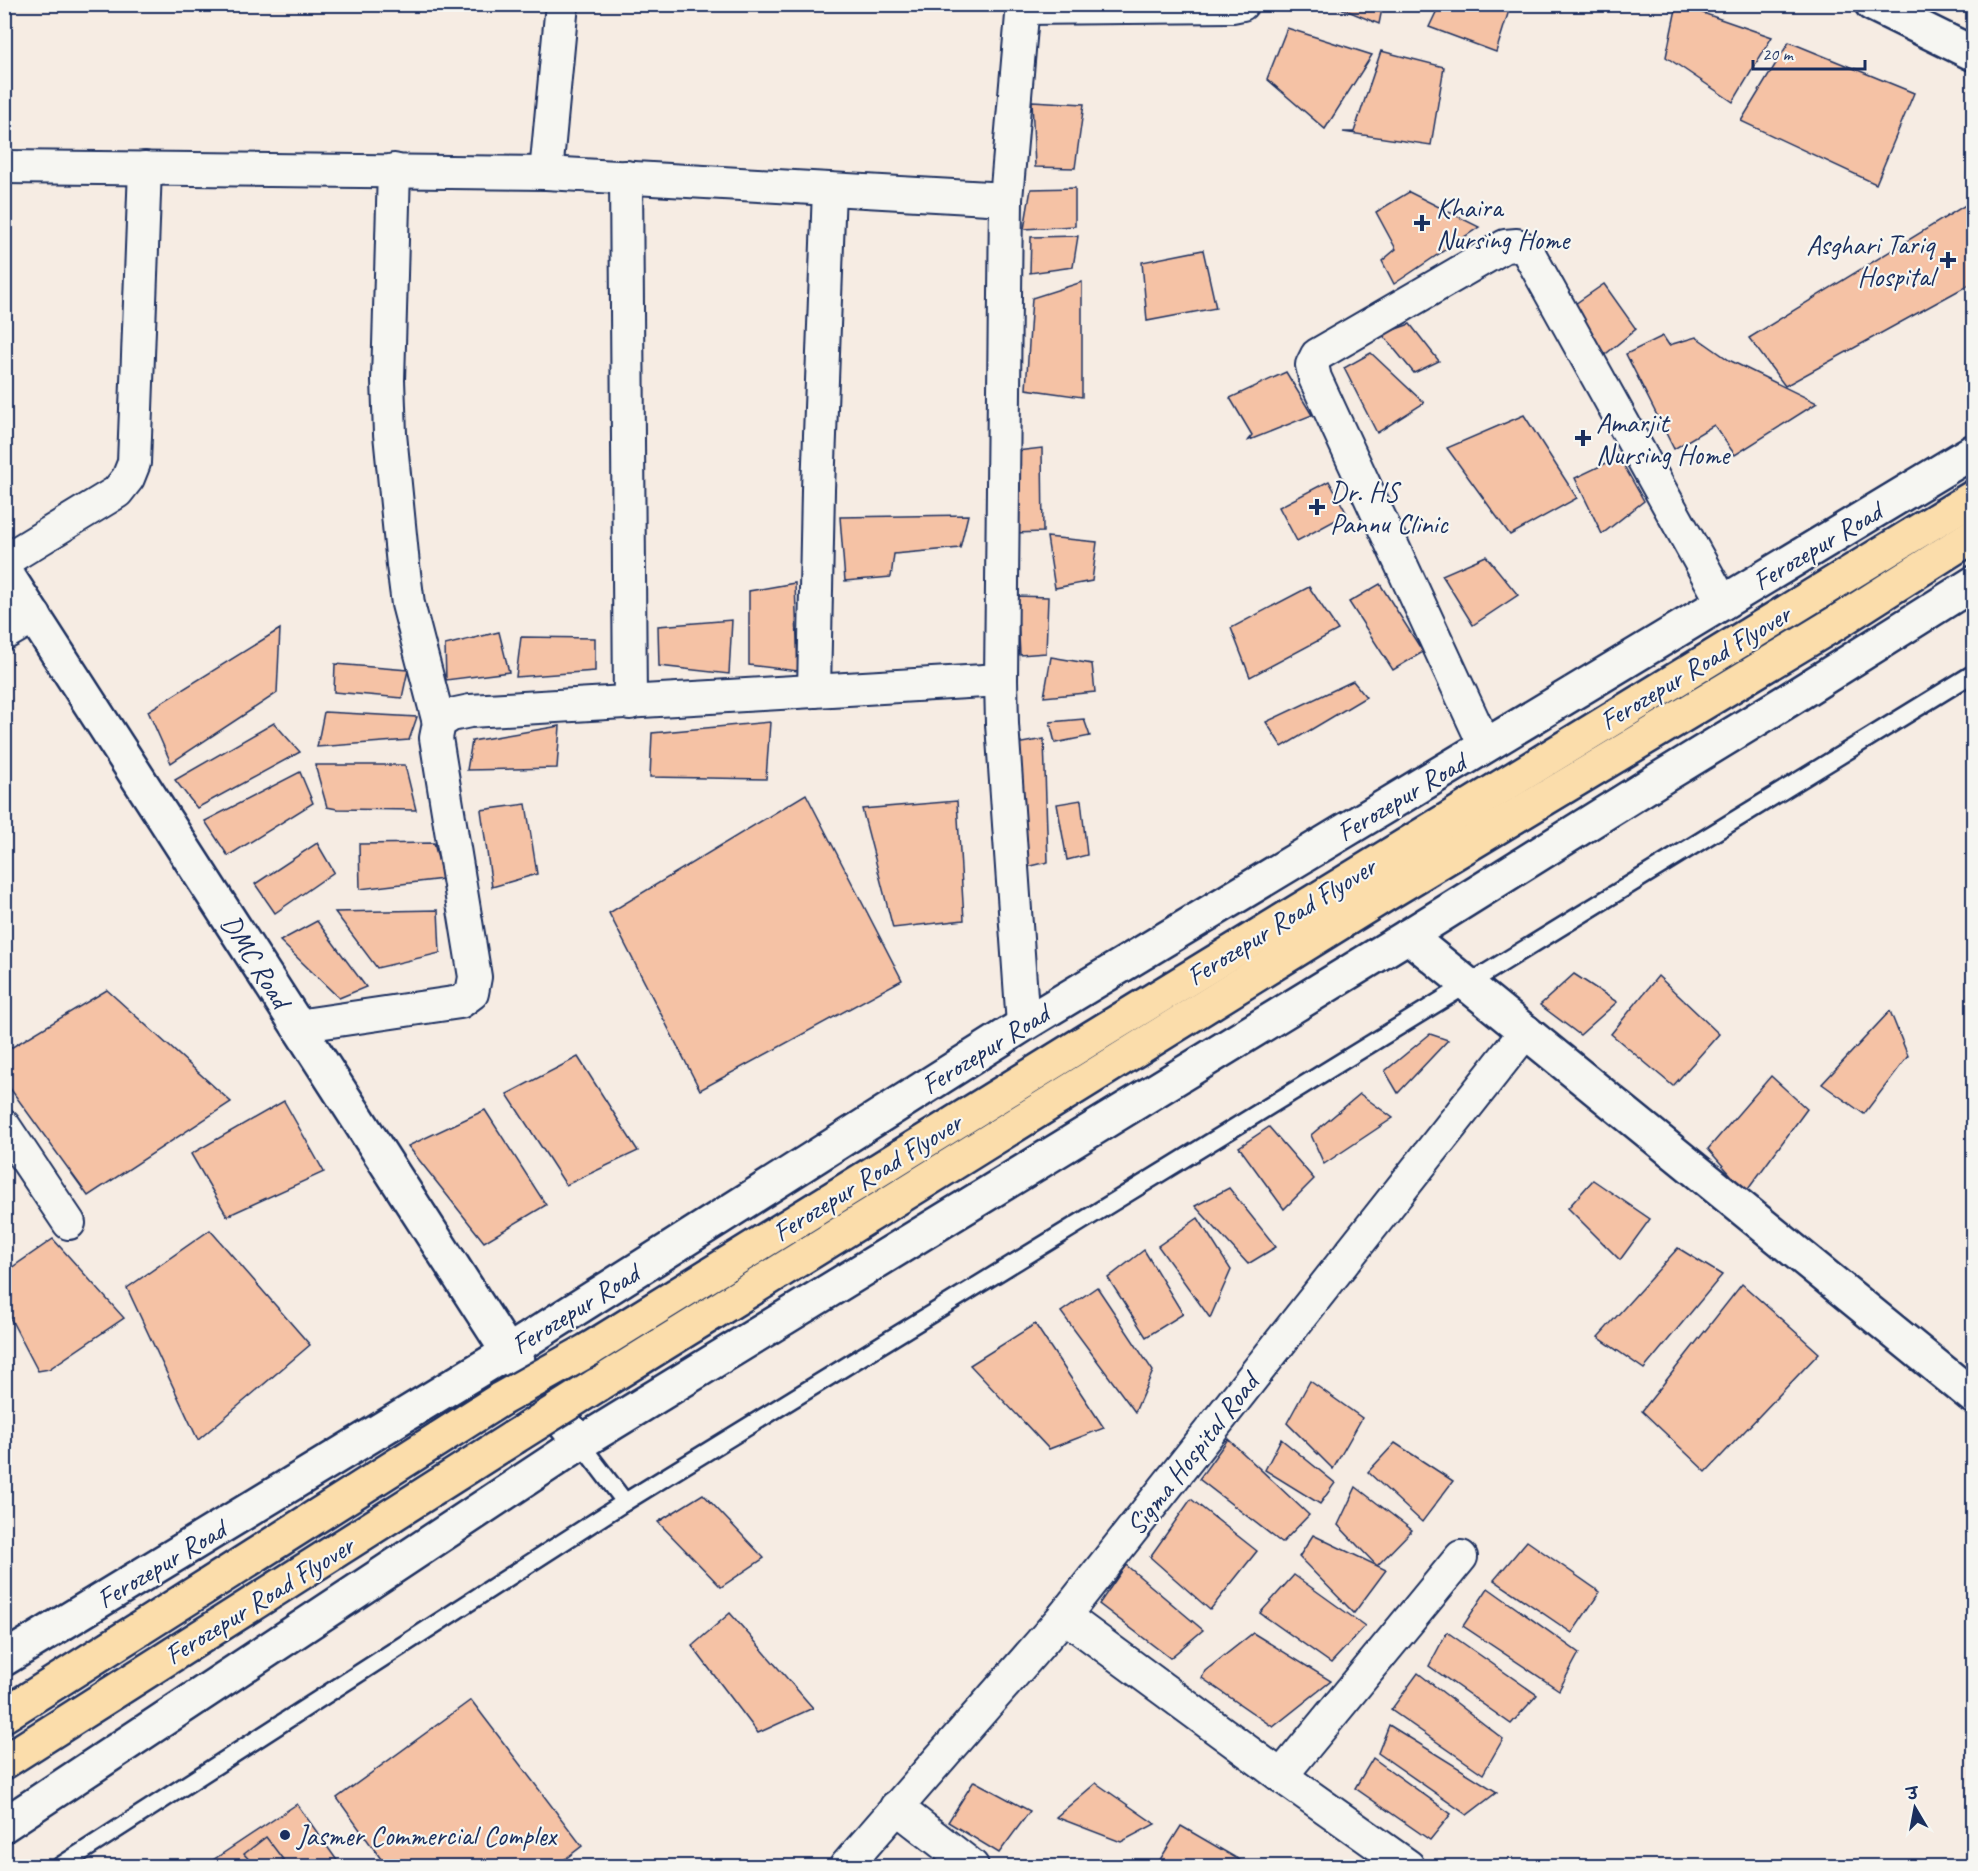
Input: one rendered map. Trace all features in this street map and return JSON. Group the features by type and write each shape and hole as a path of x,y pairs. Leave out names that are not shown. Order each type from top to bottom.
{"main road":[{"path":"1872,4 1974,54"},
{"name":"Ferozepur Road","path":"4,1659 508,1352 1023,1025 1974,451"},
{"name":"Ferozepur Road Flyover","path":"590,1349 1093,1037 1974,497"},
{"name":"Ferozepur Road Flyover","path":"4,1762 597,1385 1383,896 1806,642 1974,535"},
{"name":"DMC Road","path":"4,570 508,1352 580,1443"},
{"path":"4,1825 580,1443 1408,936 1974,583"},
{"path":"1408,936 1974,1397"},
{"name":"Ferozepur Road","path":"501,1399 590,1349"},
{"name":"Ferozepur Road Flyover","path":"4,1715 501,1399"}],"street":[{"path":"546,173 562,4"},
{"path":"1023,1025 1002,724 1002,680 1005,200 1023,6 1233,6 1242,4"},
{"path":"4,167 546,173 1005,200"},
{"path":"4,561 117,492 128,478 134,463 145,168"},
{"path":"297,1026 460,1002 472,993 475,977 436,738 439,723 408,604 403,565 390,434 389,370 394,170"},
{"path":"626,177 630,703"},
{"path":"814,691 818,479 829,189"},
{"path":"1485,746 1315,378 1312,365 1317,355 1505,246 1517,245 1527,250 1723,603"},
{"path":"4,634 35,616"},
{"path":"439,723 451,716 470,711 1002,680"},
{"name":"Sigma Hospital Road","path":"846,1866 1064,1616 1526,1031"},
{"path":"4,1126 69,1223"},
{"path":"1281,1776 1461,1557"},
{"path":"1064,1616 1281,1776 1408,1866"},
{"path":"896,1807 972,1866"}],"lane":[{"path":"60,1866 626,1502 1974,673"},
{"path":"580,1443 626,1502"}],"building":[{"path":"1331,4 1383,4 1379,24"},
{"path":"1440,4 1511,4 1496,52 1429,27"},
{"path":"1677,4 1772,37 1733,102 1666,57"},
{"path":"1287,28 1372,55 1325,129 1267,79"},
{"path":"1789,42 1914,93 1876,184 1741,121"},
{"path":"1381,51 1444,67 1431,145 1343,132 1354,132"},
{"path":"1032,101 1084,104 1075,168 1035,167"},
{"path":"1075,188 1075,226 1024,229 1031,189"},
{"path":"1409,192 1479,227 1394,284 1382,261 1396,249 1376,212"},
{"path":"1967,204 1974,207 1974,282 1785,386 1749,338"},
{"path":"1078,236 1073,267 1030,273 1031,237"},
{"path":"1203,250 1216,308 1147,321 1142,262"},
{"path":"1082,282 1082,397 1026,389 1032,298"},
{"path":"1604,284 1636,329 1602,357 1575,304"},
{"path":"1410,324 1439,361 1414,373 1382,334"},
{"path":"1663,336 1669,345 1696,337 1729,360 1817,403 1735,455 1714,425 1674,449 1626,354"},
{"path":"1371,353 1424,403 1377,433 1344,368"},
{"path":"1286,372 1312,415 1247,441 1252,435 1230,398"},
{"path":"1524,415 1577,498 1510,535 1447,448"},
{"path":"1042,448 1043,532 1014,533 1017,451"},
{"path":"1619,457 1644,501 1602,534 1575,478"},
{"path":"1329,481 1347,514 1297,541 1279,507"},
{"path":"968,515 960,548 894,554 891,577 845,581 840,517"},
{"path":"1047,537 1097,542 1092,581 1055,588"},
{"path":"1486,556 1518,595 1473,625 1442,575"},
{"path":"795,583 798,671 749,665 749,591"},
{"path":"1380,584 1423,652 1393,670 1349,602"},
{"path":"1309,587 1338,630 1250,677 1231,628"},
{"path":"1017,596 1048,597 1046,653 1020,655"},
{"path":"732,620 729,674 659,666 658,626"},
{"path":"280,629 277,693 171,763 148,711"},
{"path":"499,632 509,672 446,680 445,645"},
{"path":"521,637 595,638 595,671 516,677"},
{"path":"1051,657 1092,664 1095,692 1044,697"},
{"path":"335,664 408,670 402,698 334,692"},
{"path":"1353,681 1366,697 1282,747 1266,722"},
{"path":"324,712 417,717 409,740 317,747"},
{"path":"1084,719 1090,736 1055,743 1050,722"},
{"path":"770,722 766,779 650,777 652,733"},
{"path":"274,723 300,752 197,808 175,780"},
{"path":"560,726 557,768 467,770 472,741"},
{"path":"1044,739 1048,862 1027,867 1016,744"},
{"path":"315,765 405,765 416,810 327,807"},
{"path":"300,772 313,803 228,856 205,821"},
{"path":"806,794 902,980 700,1090 609,913"},
{"path":"1081,800 1087,855 1067,860 1057,804"},
{"path":"957,801 964,920 893,928 862,809"},
{"path":"526,804 537,874 492,887 481,810"},
{"path":"317,843 334,872 275,913 255,884"},
{"path":"434,843 443,879 360,889 359,844"},
{"path":"438,910 440,953 377,968 335,912"},
{"path":"317,921 366,987 339,998 280,941"},
{"path":"1574,974 1617,1002 1580,1035 1540,1005"},
{"path":"1658,976 1719,1034 1673,1086 1611,1034"},
{"path":"107,990 231,1102 88,1196 4,1080 4,1052"},
{"path":"1890,1011 1908,1056 1864,1114 1822,1084"},
{"path":"1430,1034 1448,1040 1398,1093 1385,1071"},
{"path":"578,1057 638,1151 566,1185 507,1094"},
{"path":"1771,1076 1807,1109 1746,1192 1708,1149"},
{"path":"1360,1094 1393,1118 1324,1164 1311,1135"},
{"path":"284,1101 324,1172 227,1216 191,1154"},
{"path":"485,1110 546,1205 484,1242 408,1146"},
{"path":"1269,1127 1314,1179 1284,1209 1239,1147"},
{"path":"1593,1180 1650,1219 1620,1260 1568,1208"},
{"path":"1229,1188 1276,1247 1248,1264 1195,1206"},
{"path":"1198,1218 1231,1270 1210,1318 1158,1246"},
{"path":"210,1230 310,1345 198,1440 127,1288"},
{"path":"53,1239 124,1318 49,1369 38,1371 4,1306 4,1273"},
{"path":"1678,1248 1722,1275 1644,1369 1598,1337"},
{"path":"1144,1250 1183,1314 1146,1337 1108,1278"},
{"path":"1742,1284 1819,1353 1706,1472 1642,1411"},
{"path":"1097,1287 1153,1371 1135,1412 1061,1312"},
{"path":"1035,1324 1104,1428 1049,1449 970,1365"},
{"path":"1310,1381 1362,1418 1333,1469 1287,1423"},
{"path":"1228,1439 1309,1515 1282,1543 1199,1479"},
{"path":"1281,1439 1335,1483 1320,1504 1265,1470"},
{"path":"1395,1443 1453,1481 1422,1522 1368,1472"},
{"path":"1356,1487 1412,1530 1377,1566 1338,1525"},
{"path":"703,1494 764,1558 721,1587 658,1522"},
{"path":"1191,1499 1257,1551 1210,1610 1150,1557"},
{"path":"1313,1535 1386,1570 1354,1613 1299,1557"},
{"path":"1527,1541 1600,1592 1572,1633 1494,1580"},
{"path":"1126,1565 1203,1630 1170,1658 1099,1604"},
{"path":"1294,1575 1365,1626 1331,1663 1260,1613"},
{"path":"1488,1588 1579,1653 1559,1690 1463,1626"},
{"path":"730,1613 813,1708 758,1733 692,1646"},
{"path":"1447,1632 1537,1695 1511,1724 1429,1666"},
{"path":"1253,1633 1331,1681 1273,1727 1202,1678 1205,1671"},
{"path":"1418,1673 1503,1739 1483,1774 1391,1710"},
{"path":"471,1700 582,1846 556,1866 386,1866 337,1798"},
{"path":"1389,1725 1497,1792 1467,1815 1378,1753"},
{"path":"1373,1758 1451,1814 1430,1840 1355,1788"},
{"path":"974,1781 1030,1811 999,1853 948,1822"},
{"path":"1096,1783 1155,1824 1121,1842 1056,1817"},
{"name":"Jasmer Commercial Complex","path":"297,1804 341,1866 204,1866"},
{"path":"1181,1826 1250,1866 1156,1866"},
{"path":"266,1837 285,1862 278,1866 255,1866 244,1854"}],"place":[{"name":"Khaira Nursing Home","path":"1422,223"},
{"name":"Asghari Tariq Hospital","path":"1948,260"},
{"name":"Amarjit Nursing Home","path":"1583,438"},
{"name":"Dr. HS Pannu Clinic","path":"1317,507"},
{"name":"Jasmer Commercial Complex","path":"285,1835"}]}
